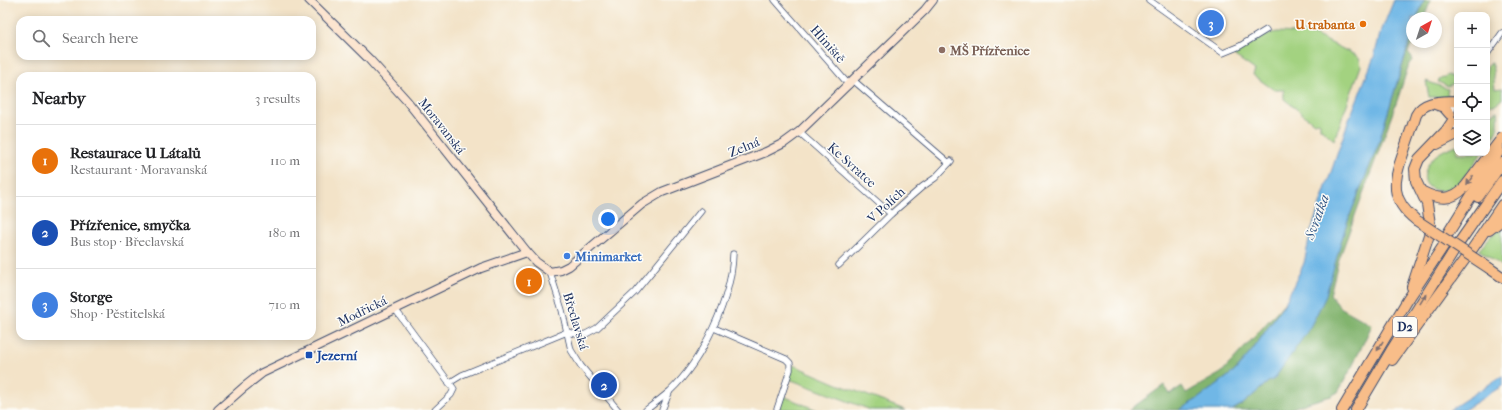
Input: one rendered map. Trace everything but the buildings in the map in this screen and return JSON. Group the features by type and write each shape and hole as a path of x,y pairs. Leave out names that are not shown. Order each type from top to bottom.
{"highway":[{"path":"1454,102 1433,103 1423,106 1419,110 1397,171 1395,179 1396,192 1400,203 1406,212 1416,220 1502,276"},
{"path":"1430,224 1427,204 1423,192 1416,181 1415,170 1419,159 1432,147 1453,121 1444,107 1433,103"},
{"path":"1432,147 1454,136"},
{"path":"1423,192 1440,199 1447,198 1459,192 1465,187 1502,138"},
{"path":"1447,239 1502,146"},
{"name":"D2","path":"1342,410 1407,301 1447,239 1502,163"},
{"name":"D2","path":"1358,407 1456,247 1502,181"},
{"path":"1358,407 1502,206"},
{"path":"1470,252 1490,229 1502,220"},
{"path":"1407,301 1429,235"}],"street":[{"name":"Moravanská","path":"309,0 369,59 407,101 527,252 536,262 550,272"},
{"name":"Hliniště","path":"775,0 851,82"},
{"name":"Zelná","path":"550,272 561,270 569,266 642,204 662,192 766,152 784,143 799,132 925,10 933,0"},
{"path":"1149,0 1223,53 1240,46 1266,30"},
{"path":"1490,50 1502,33"},
{"name":"V Polích","path":"839,266 891,214 922,187 935,178 950,162 851,82"},
{"path":"1453,121 1454,105"},
{"name":"Ke Svratce","path":"799,132 891,214"},
{"path":"449,383 462,375 567,332 586,334 597,328 635,292 701,211"},
{"name":"Modřická","path":"218,410 262,373 481,268 527,252"},
{"path":"646,410 670,391 688,370 714,328 731,275 733,254"},
{"name":"Břeclavská","path":"550,272 572,352 618,410"},
{"path":"395,309 454,389 451,395 435,410"},
{"path":"714,328 786,359 790,363 790,370 777,409"},
{"path":"662,410 670,391"}],"green space":[{"path":"1424,0 1431,0 1426,12 1419,12"},
{"path":"1271,33 1313,34 1357,56 1360,60 1361,66 1334,140 1320,128 1320,123 1314,123 1284,99 1284,90 1274,90 1253,75 1255,70 1232,54"},
{"path":"1408,48 1410,48 1408,53 1413,59 1409,64 1338,262 1330,295 1340,307 1372,325 1351,369 1338,392 1331,396 1287,410 1232,410 1243,404 1268,382 1274,379 1346,225 1378,145"},
{"path":"1492,62 1495,89 1502,88 1502,99 1494,105 1490,105 1490,63"},
{"path":"1448,75 1454,78 1454,84 1448,86 1438,82"},
{"path":"1426,81 1448,89 1447,94 1450,96 1454,91 1454,96 1449,97 1429,97"},
{"path":"1498,111 1497,130 1490,142 1490,120 1490,115"},
{"path":"1454,146 1454,156 1480,156 1456,185 1449,189 1436,190 1430,188 1425,180 1426,170 1431,160 1437,154"},
{"path":"1502,228 1502,266 1479,250 1490,237"},
{"path":"1286,301 1252,351 1234,372 1196,400 1179,410 1129,410 1164,385 1170,394 1182,386 1186,393 1221,373"},
{"path":"793,365 905,410 871,410 789,379"},
{"path":"783,396 817,410 779,409"}],"water":[{"name":"Svratka","path":"1394,0 1424,0 1419,12 1406,12 1406,48 1407,48 1378,145 1346,225 1325,298 1309,329 1274,379 1268,382 1243,404 1232,410 1179,410 1196,400 1234,372 1252,351 1286,301 1304,263 1311,231 1347,125 1374,57 1380,34"},
{"path":"1502,376 1502,386 1464,410 1449,410"}],"place":[{"name":"Storge","path":"1211,23"},
{"name":"U trabanta","path":"1363,24"},
{"name":"MŠ Přízřenice","path":"942,50"},
{"name":"Minimarket","path":"567,256"},
{"name":"Restaurace U Látalů","path":"529,281"},
{"name":"Jezerní","path":"309,355"},
{"name":"Přízřenice, smyčka","path":"604,385"}]}
